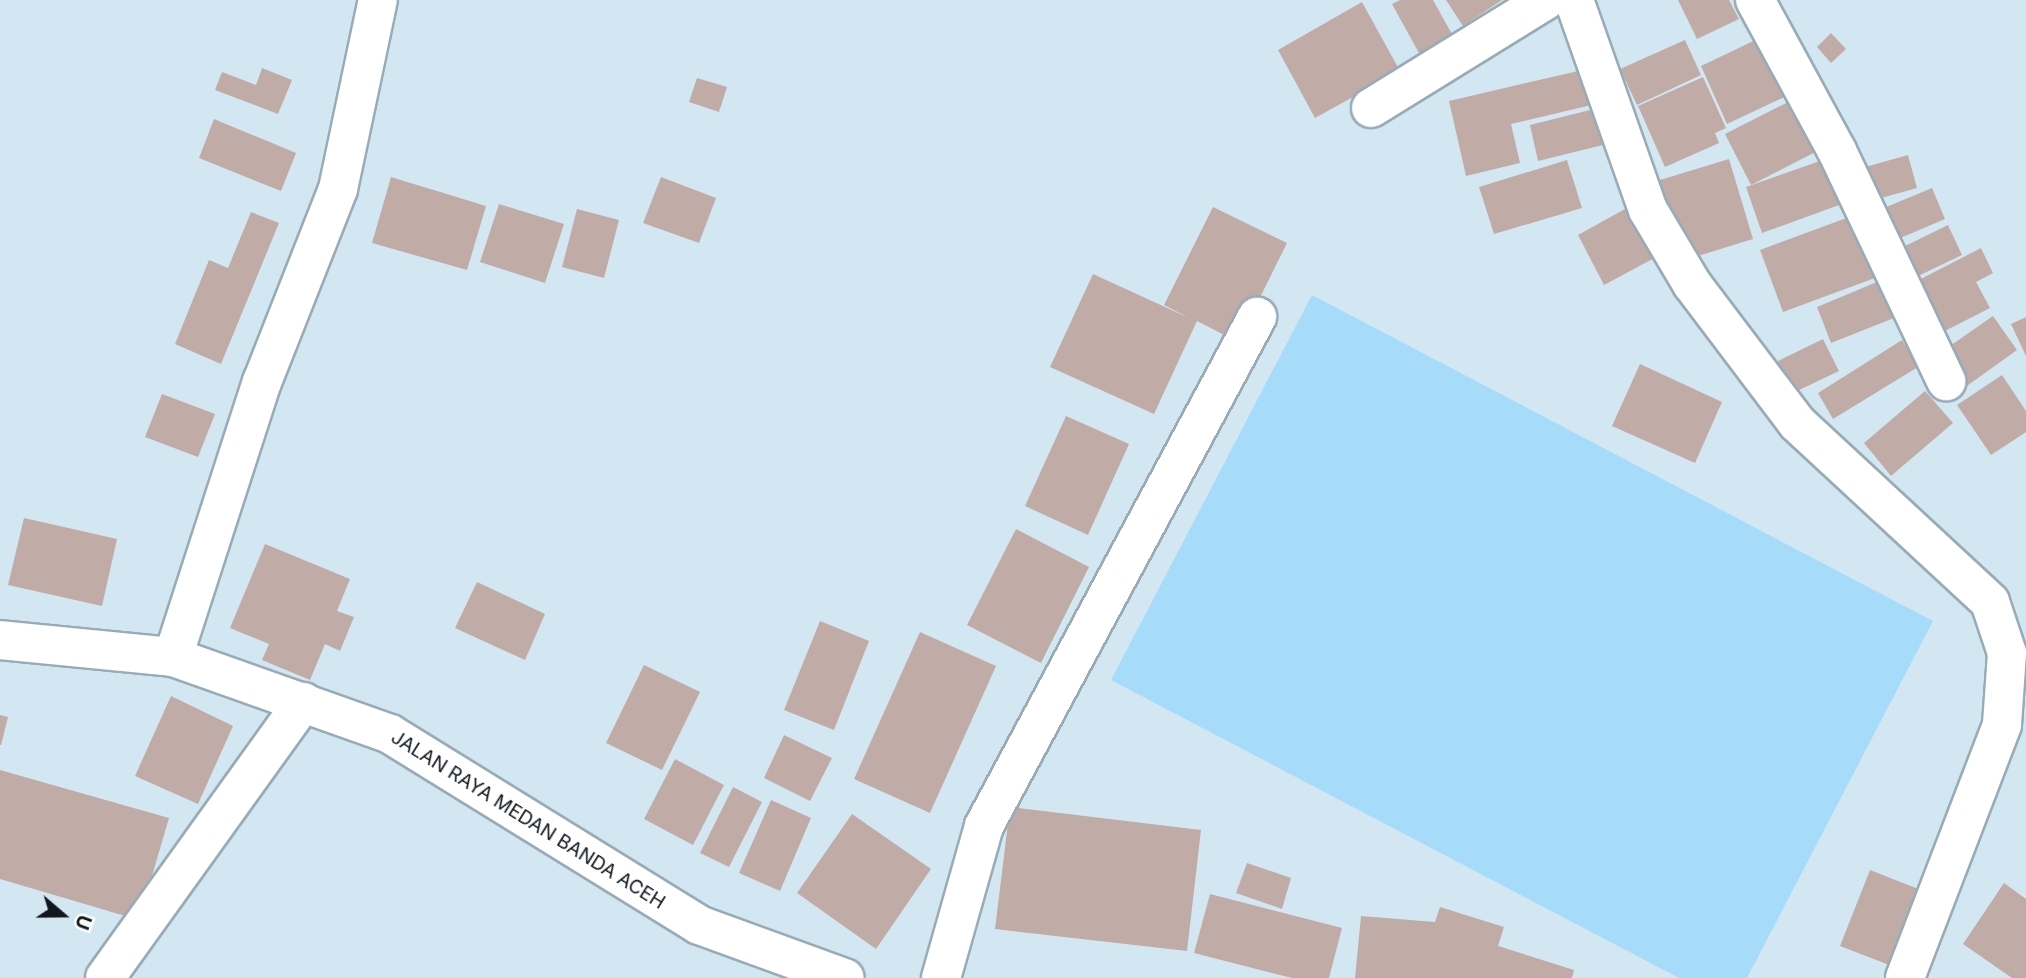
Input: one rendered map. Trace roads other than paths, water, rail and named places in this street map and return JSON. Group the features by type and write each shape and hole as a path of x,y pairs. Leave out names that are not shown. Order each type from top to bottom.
{"main road":[{"path":"173,657 262,382 338,189 378,0"},
{"path":"1371,108 1546,0"},
{"path":"1574,0 1648,209 1692,284 1797,423 1990,602 2007,653 2002,725 1905,978"},
{"path":"1755,0 1837,152 1946,381"},
{"path":"941,978 984,826 1257,317"},
{"name":"JALAN RAYA MEDAN BANDA ACEH","path":"0,640 173,657 390,734 699,925 845,978"},
{"path":"105,978 303,702"}]}
